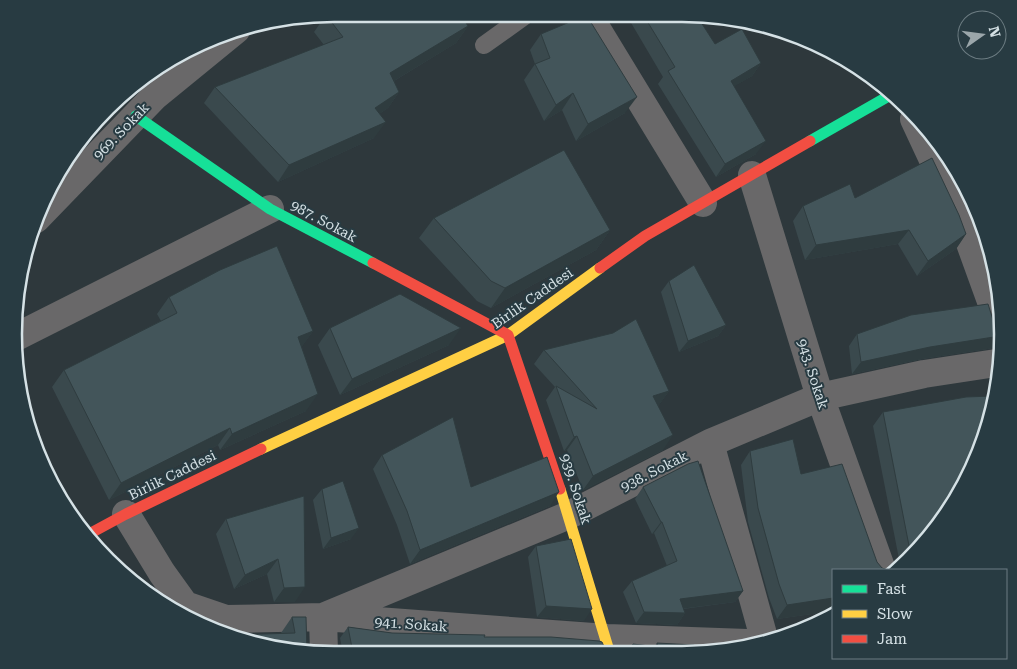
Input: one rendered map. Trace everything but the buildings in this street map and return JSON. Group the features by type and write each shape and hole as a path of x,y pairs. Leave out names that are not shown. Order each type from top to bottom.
{"main road":[{"name":"Birlik Caddesi","path":"93,532 222,467 508,335 645,236 885,98"},
{"name":"987. Sokak","path":"136,116 270,209 508,335"},
{"name":"939. Sokak","path":"508,335 569,515 608,646"}],"street":[{"path":"593,22 703,203"},
{"name":"969. Sokak","path":"52,202 154,96 214,47"},
{"path":"925,139 970,220 993,299"},
{"name":"943. Sokak","path":"752,175 820,397 882,569"},
{"path":"22,334 270,209"},
{"name":"938. Sokak","path":"323,617 569,515 710,442 820,397 924,374 993,364"},
{"path":"710,442 763,636"},
{"name":"941. Sokak","path":"126,514 162,573 185,605 226,619 323,617 608,646 727,643"},
{"path":"323,617 324,646"}],"lane":[{"path":"484,45 516,22"}],"traffic: fast":[{"path":"810,141 885,98"},
{"path":"136,116 270,209 373,263"}],"traffic: slow":[{"path":"261,449 508,335 600,268"},
{"path":"560,489 608,646"}],"traffic: jam":[{"path":"600,268 645,236 810,141"},
{"path":"373,263 508,335 560,489"},
{"path":"93,532 261,449"}]}
